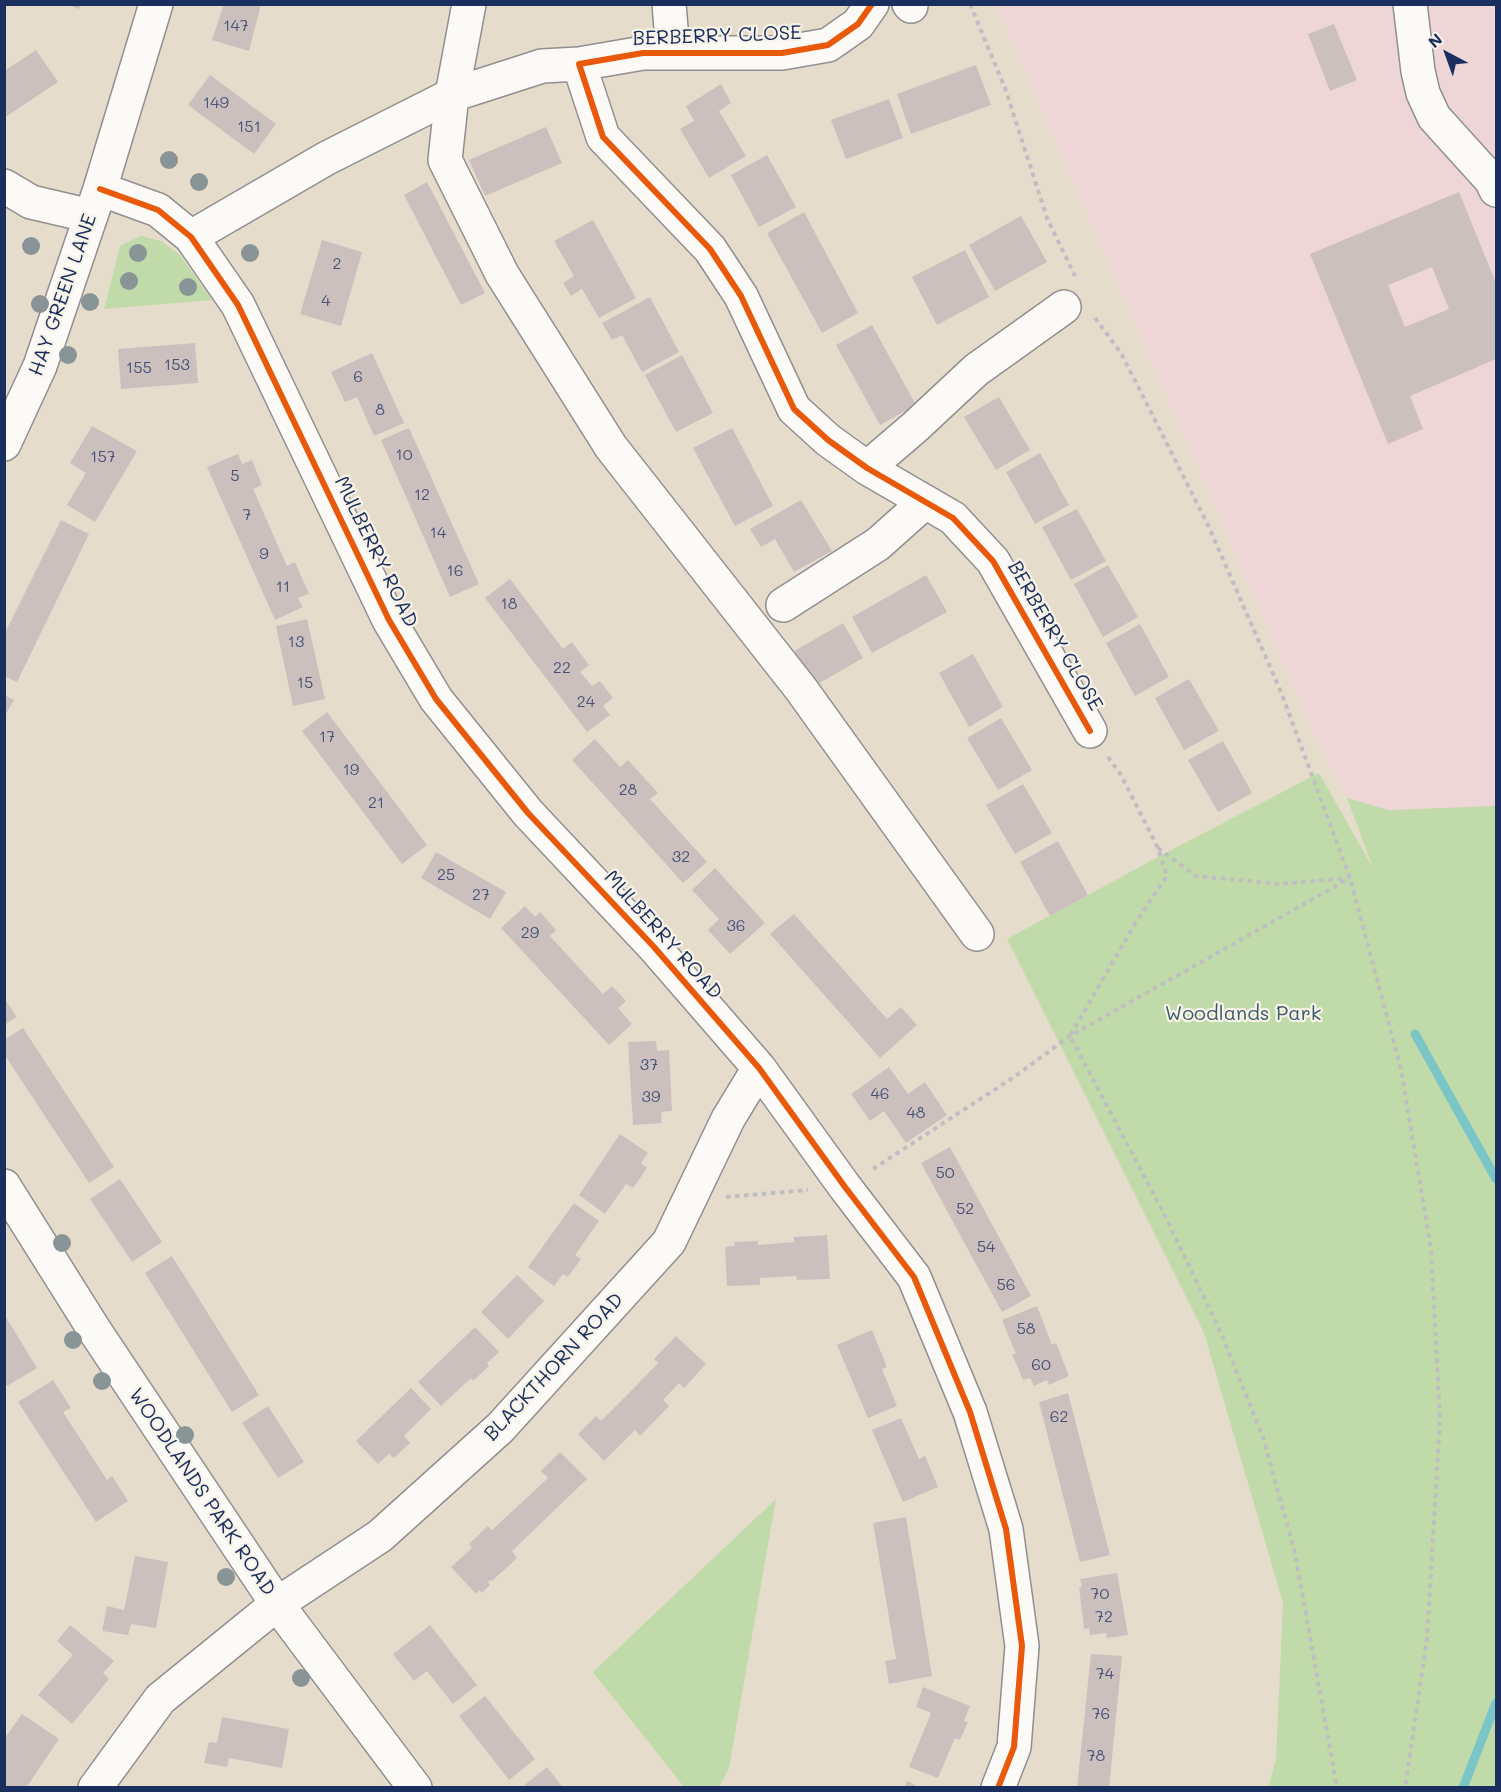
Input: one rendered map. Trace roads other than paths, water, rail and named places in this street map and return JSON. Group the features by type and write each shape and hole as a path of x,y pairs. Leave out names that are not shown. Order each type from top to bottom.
{"street":[{"name":"HAY GREEN LANE","path":"4,444 40,366 96,203 156,4"},
{"path":"469,4 452,95 445,160 502,274 611,447 801,689 977,934"},
{"name":"BERBERRY CLOSE","path":"669,4 673,52"},
{"name":"BERBERRY CLOSE","path":"191,237 327,158 452,95 542,66 579,64 643,53 782,53 828,45 858,24 872,4"},
{"path":"1410,4 1418,71 1423,93 1434,117 1491,180 1497,190"},
{"name":"BERBERRY CLOSE","path":"579,64 603,137 710,249 741,296 794,409 828,440 867,468 953,518 993,561 1090,731"},
{"name":"MULBERRY ROAD","path":"4,186 31,202 96,203 158,210 191,237 238,305 389,620 436,699 528,813 654,947 759,1068 845,1187 914,1277 970,1412 1006,1529 1022,1646 1014,1747 998,1788"},
{"path":"867,468 976,370 1076,312"},
{"path":"783,605 878,544 925,502"},
{"name":"BLACKTHORN ROAD","path":"95,1788 160,1699 277,1604 380,1536 500,1428 669,1242 728,1119 759,1068"},
{"name":"WOODLANDS PARK ROAD","path":"4,1186 95,1331 277,1604 415,1788"}],"waterway":[{"path":"1415,1034 1496,1179"},
{"path":"1463,1788 1496,1703"}],"park label":[{"name":"Woodlands Park","path":"1243,1014"}]}
